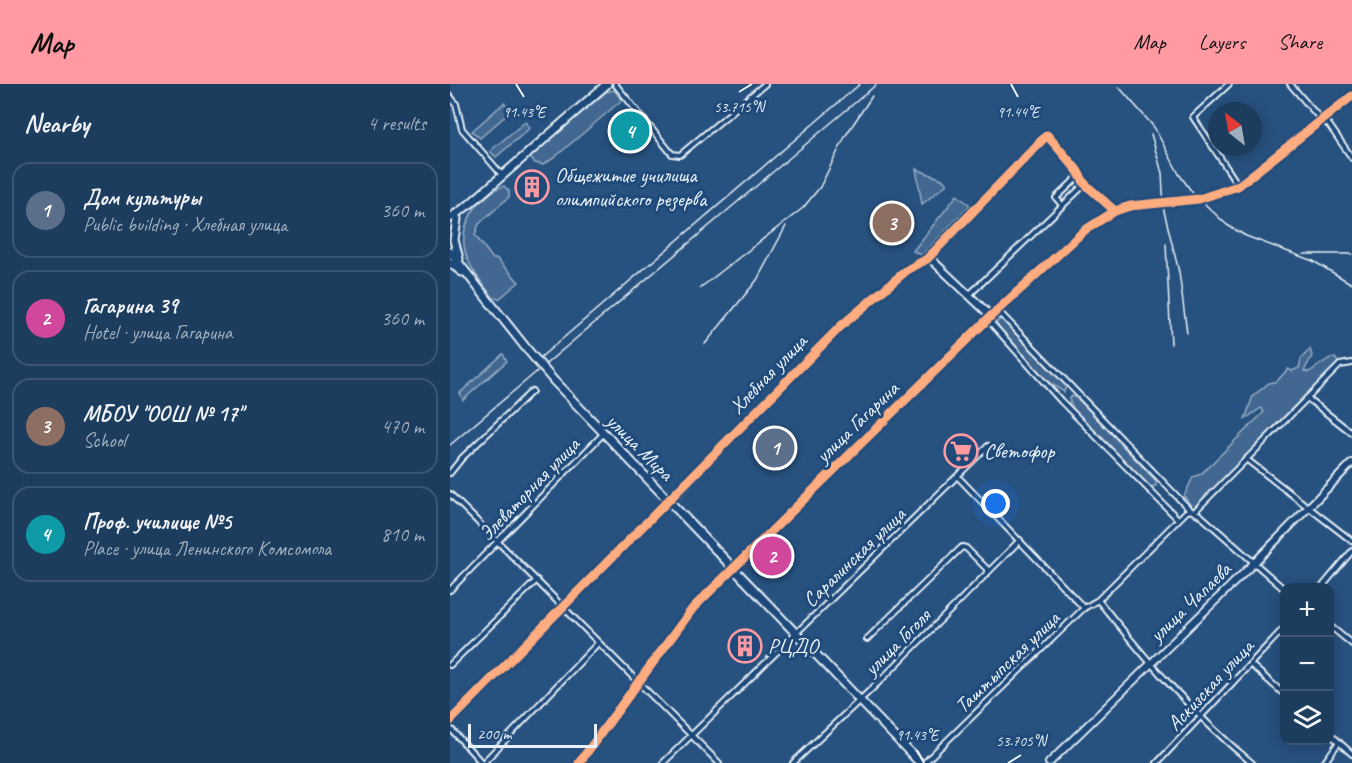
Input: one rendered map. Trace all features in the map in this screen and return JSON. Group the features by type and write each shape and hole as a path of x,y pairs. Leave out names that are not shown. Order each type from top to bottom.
{"main road":[{"path":"450,228 454,218 607,84"},
{"path":"454,218 455,248 469,277"},
{"path":"450,252 469,277"},
{"path":"450,263 469,277"},
{"name":"улица Мира","path":"469,277 554,381 603,434 922,763"}],"street":[{"path":"615,84 672,154 680,155 765,84"},
{"path":"1229,84 1192,117 1238,186"},
{"path":"1290,84 1322,121 1329,125 1352,158"},
{"path":"450,96 456,104 462,129 502,175"},
{"name":"улица Гагарина","path":"579,763 693,608 991,316 1084,230 1114,211 1146,202 1199,199 1238,186 1352,96"},
{"name":"Хлебная улица","path":"450,721 841,326 907,270 927,259 1047,135 1077,170 1078,176 1085,184 1114,211"},
{"path":"1063,206 1056,198 1078,176"},
{"path":"969,296 1085,184"},
{"path":"927,259 934,262 991,316 992,324 1061,401 1178,519"},
{"path":"991,316 1002,315 1193,511 1280,586"},
{"name":"Таштыпская улица","path":"922,763 1084,608 1098,600 1178,519 1193,511 1340,365 1352,363"},
{"path":"450,473 462,458 531,391"},
{"path":"1307,398 1352,433"},
{"name":"Элеваторная улица","path":"450,590 603,434"},
{"name":"Саралинская улица","path":"663,763 988,446"},
{"path":"1246,459 1352,541"},
{"name":"улица Чапаева","path":"1049,763 1254,563 1352,463"},
{"path":"958,477 1084,608"},
{"path":"450,494 719,763"},
{"name":"улица Гоголя","path":"793,763 1020,540"},
{"path":"867,639 962,548 966,548 989,571"},
{"path":"1325,583 1352,551"},
{"path":"450,665 537,580"},
{"path":"1098,600 1150,664 1200,717 1252,763"},
{"path":"1334,630 1352,644"},
{"name":"Аскизская улица","path":"1157,763 1280,632"},
{"path":"450,728 483,763 598,643"},
{"path":"1250,664 1281,691"},
{"path":"1334,738 1352,754"},
{"path":"1324,763 1339,742"}],"shaded area":[{"path":"614,90 622,100 554,158 543,165 535,163 529,157 606,92"},
{"path":"504,103 512,110 480,138 472,131"},
{"path":"525,122 530,128 496,157 490,151"},
{"path":"916,169 942,179 947,184 922,204"},
{"path":"504,186 509,191 509,197 479,224 475,235 493,259 497,259 519,282 499,299 494,298 476,275 465,252 464,241 465,229 478,204 493,191"},
{"path":"957,195 970,205 922,255 913,251"},
{"path":"1001,319 1066,386 1064,392 1045,380 999,329 996,323"},
{"path":"1310,349 1312,356 1304,371 1309,372 1330,358 1335,358 1342,367 1198,510 1192,508 1184,496 1193,477 1201,474 1264,412 1261,408 1245,419 1253,396 1269,383 1277,381 1288,369 1292,371 1299,368 1301,359"},
{"path":"503,354 507,361 463,400 460,393"},
{"path":"1072,396 1078,399 1156,481 1156,486 1150,487 1074,410 1069,399"}],"railway":[{"path":"534,363 860,84"},
{"path":"450,445 877,84"},
{"path":"1119,87 1154,127 1179,174 1192,192 1227,225 1246,236 1313,261 1352,284"},
{"path":"700,288 803,208 820,187 846,135 872,96"},
{"path":"1151,134 1162,173 1164,211 1179,272 1187,333"},
{"path":"705,344 757,280 786,226"},
{"path":"1166,244 1171,344"},
{"path":"1304,254 1352,254"}],"cycle path":[{"path":"579,763 693,608 991,316 1085,230 1115,211 1130,206 1199,199 1238,186 1352,96"},
{"path":"450,721 841,326 907,270 927,259 1047,135 1077,170 1085,184 1115,211"}],"place":[{"name":"Проф. училище №5","path":"630,131"},
{"name":"Общежитие училища олимпийского резерва","path":"532,187"},
{"name":"МБОУ \"ООШ № 17\"","path":"892,223"},
{"name":"Дом культуры","path":"775,448"},
{"name":"Светофор","path":"961,451"},
{"name":"Гагарина 39","path":"772,556"},
{"name":"РЦДО","path":"745,646"}]}
